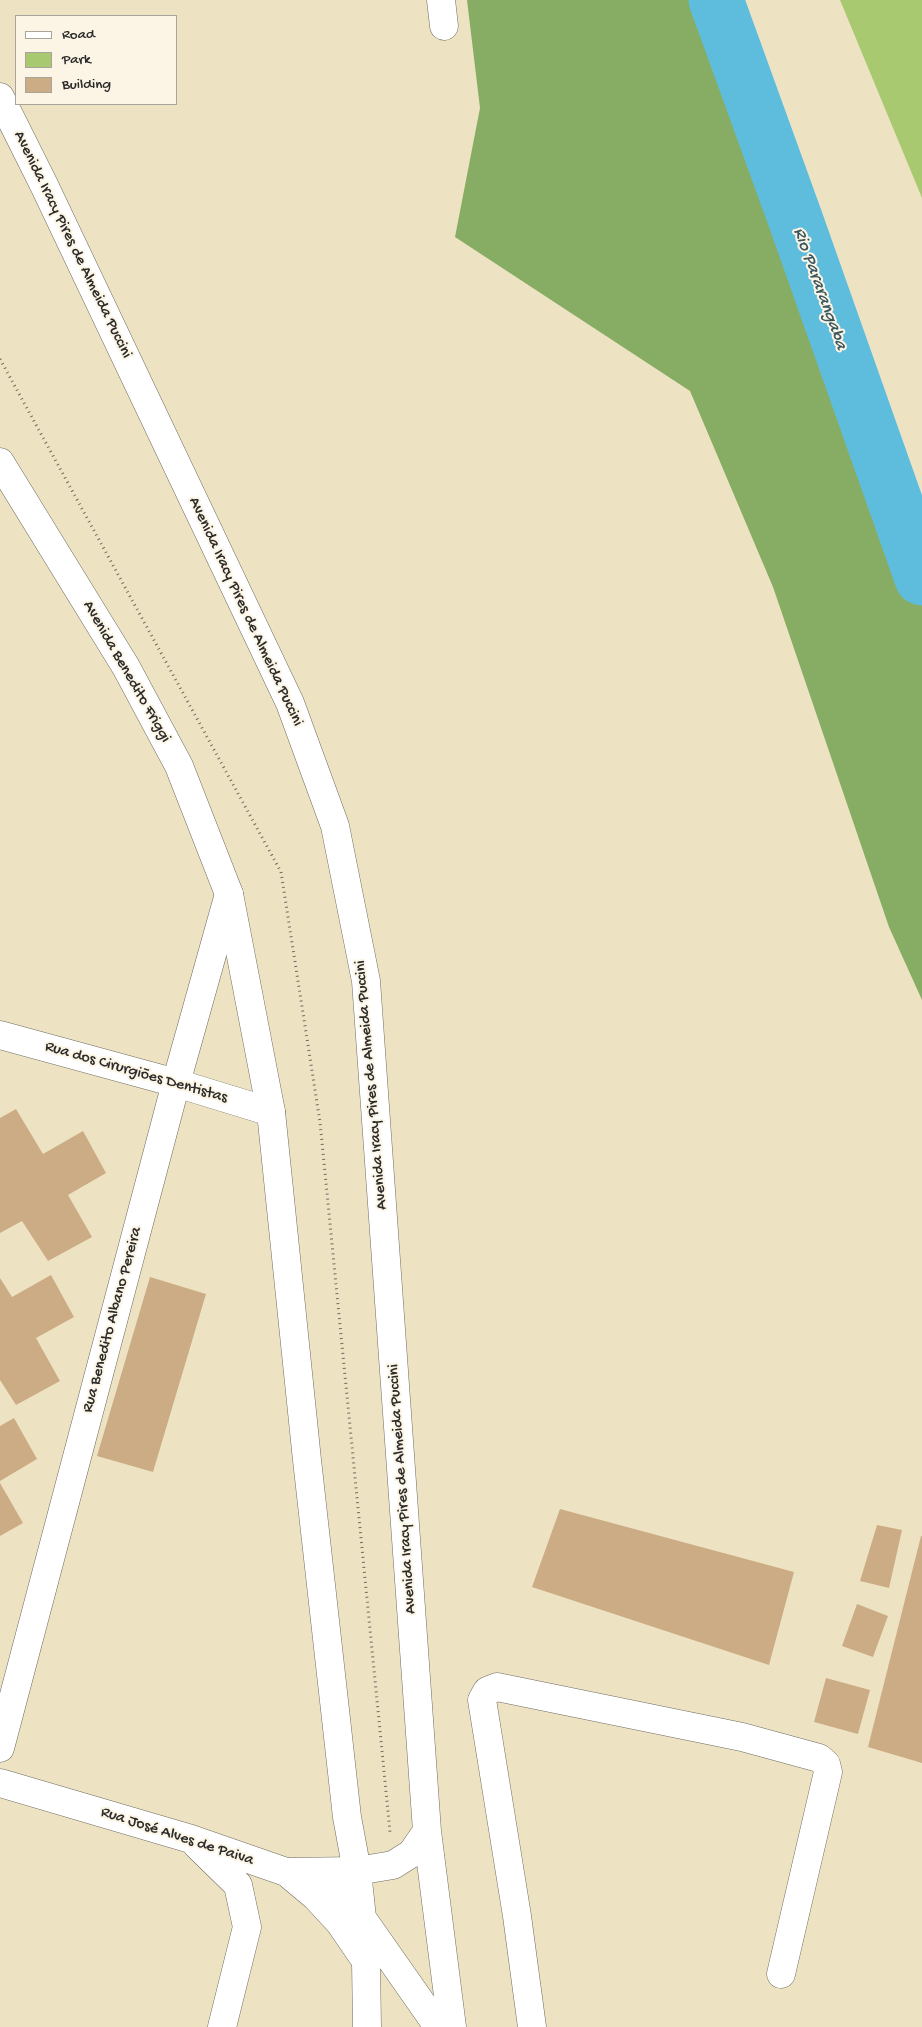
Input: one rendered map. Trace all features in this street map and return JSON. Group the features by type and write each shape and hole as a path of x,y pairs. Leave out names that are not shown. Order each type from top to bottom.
{"main road":[{"name":"Avenida Iracy Pires de Almeida Puccini","path":"0,97 49,194 290,703 335,826 366,982 427,1831 452,2027"},
{"name":"Avenida Benedito Friggi","path":"0,462 126,667 179,766 229,894"},
{"name":"Rua Benedito Albano Pereira","path":"2,1731 176,1083 229,894"},
{"path":"229,894 272,1112 307,1460 347,1816 357,1871 362,1918 366,1961 367,2027"},
{"name":"Rua dos Cirurgiões Dentistas","path":"0,1036 176,1083 272,1112"},
{"path":"532,2027 518,1916 482,1700 487,1691 497,1687 742,1737 819,1758 826,1764 828,1772 781,1974"},
{"name":"Rua José Alves de Paiva","path":"0,1783 191,1839 286,1872 357,1871 393,1865 412,1853 427,1831"},
{"path":"191,1839 238,1885 248,1927 222,2027"},
{"path":"286,1872 331,1890 362,1918 432,2018 436,2027"},
{"path":"286,1872 315,1896 334,1916 366,1961"}],"green space":[{"path":"467,0 720,0 922,578 922,1000 889,927 773,587 690,391 455,237 480,108"},
{"path":"840,0 922,0 922,198"}],"building":[{"path":"16,1109 43,1154 83,1131 106,1173 68,1195 92,1237 48,1261 22,1221 0,1233 0,1118"},
{"path":"51,1275 74,1317 36,1338 60,1381 16,1405 0,1380 0,1278 12,1297"},
{"path":"150,1277 206,1294 153,1472 97,1456"},
{"path":"14,1418 37,1459 0,1481 0,1426"},
{"path":"0,1483 23,1523 0,1536"},
{"path":"560,1509 794,1572 769,1665 532,1587"},
{"path":"877,1525 902,1530 889,1588 860,1581"},
{"path":"922,1536 922,1763 868,1747"},
{"path":"857,1604 888,1616 873,1657 842,1646"},
{"path":"826,1678 870,1690 858,1734 814,1722"}],"waterway":[{"name":"Rio Pararangaba","path":"716,0 922,578"}]}
